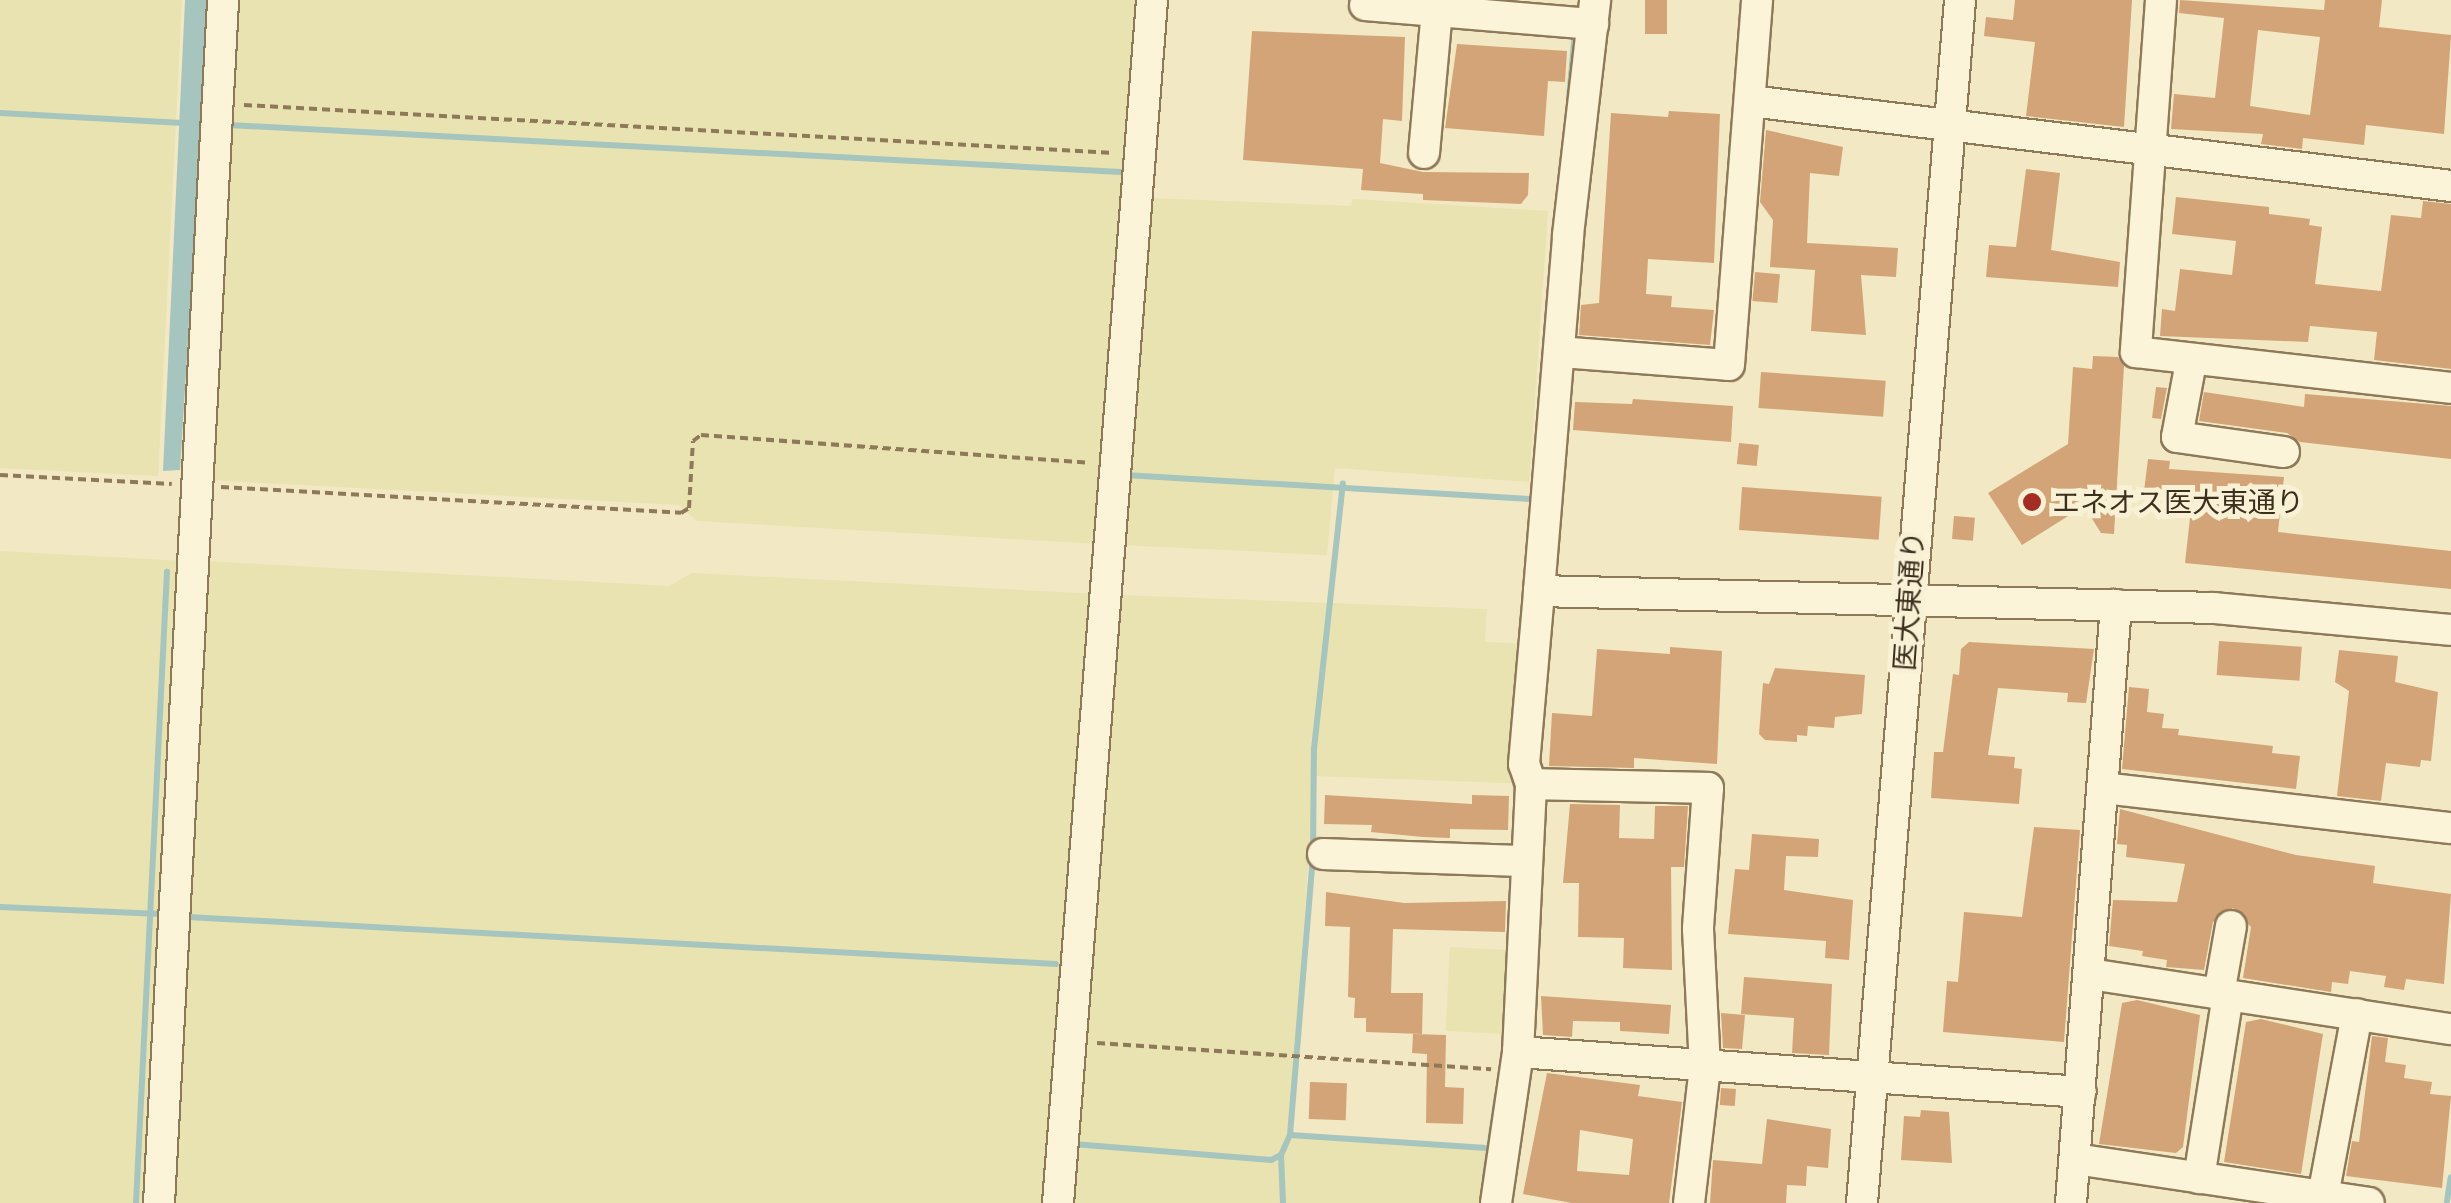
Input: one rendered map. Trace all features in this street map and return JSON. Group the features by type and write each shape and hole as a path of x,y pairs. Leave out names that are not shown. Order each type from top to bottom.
{"street":[{"path":"159,1203 224,0"},
{"path":"1058,1203 1152,0"},
{"path":"1560,352 1729,365 1757,0"},
{"name":"医大東通り","path":"1862,1203 1900,770 1907,598 1960,0"},
{"path":"2160,0 2136,352 2191,362 2451,388"},
{"path":"1365,5 1586,17 1524,764 1531,784 1519,861 1518,1052 1496,1203"},
{"path":"1424,153 1438,6"},
{"path":"1750,102 2451,186"},
{"path":"2191,362 2177,438 2284,452"},
{"path":"1540,592 2116,604 2451,630"},
{"path":"2071,1203 2116,604"},
{"path":"1531,784 1708,788 1698,929 1706,1066 1690,1203"},
{"path":"2104,788 2451,828"},
{"path":"1323,854 1519,861"},
{"path":"2199,1178 2231,926"},
{"path":"2090,974 2451,1028"},
{"path":"2323,1196 2356,1014"},
{"path":"1518,1052 2081,1092"},
{"path":"2075,1159 2368,1203"}],"path":[{"path":"218,104 1138,154"},
{"path":"0,474 681,514 688,508 694,441 701,435 1114,465"},
{"path":"1089,1043 1490,1069"}],"shaded area":[{"path":"0,0 182,0 158,476 0,468"},
{"path":"236,0 1144,0 1100,544 697,521 679,505 208,480"},
{"path":"1151,198 1351,206 1353,199 1548,211 1529,482 1335,468 1327,555 1121,545"},
{"path":"0,551 185,561 150,1203 0,1203"},
{"path":"205,561 669,586 692,573 1099,594 1051,1203 169,1203"},
{"path":"1119,595 1487,609 1485,642 1535,644 1531,784 1314,776 1290,1134 1487,1148 1483,1203 1073,1203"},
{"path":"1450,947 1515,950 1511,1034 1446,1031"}],"water":[{"path":"185,0 209,0 180,470 163,471"}],"building":[{"path":"1645,0 1667,0 1667,34 1645,34"},
{"path":"2015,0 2132,0 2124,127 2026,116 2035,42 1984,36 1986,17 2013,20"},
{"path":"2180,0 2324,10 2325,0 2382,0 2379,27 2451,35 2444,134 2366,125 2364,145 2303,138 2302,149 2261,144 2263,134 2171,129 2174,94 2215,98 2224,18 2179,13","holes":["2258,30 2320,37 2310,115 2250,106"]},
{"path":"1252,31 1405,37 1402,121 1383,119 1380,163 1423,172 1529,173 1528,195 1521,204 1423,200 1423,194 1361,190 1363,169 1243,160"},
{"path":"1457,44 1567,51 1565,82 1548,81 1544,136 1445,128"},
{"path":"1669,111 1720,114 1714,263 1648,259 1646,294 1672,296 1671,307 1714,310 1710,345 1579,335 1581,305 1599,303 1611,113 1668,117"},
{"path":"1766,130 1843,147 1839,176 1810,173 1807,243 1898,248 1896,277 1861,275 1866,335 1811,331 1815,270 1770,267 1773,220 1760,202"},
{"path":"2026,169 2060,173 2051,250 2120,262 2118,287 1986,277 1989,245 2016,247"},
{"path":"2176,197 2269,207 2269,214 2310,219 2309,225 2322,227 2315,284 2381,291 2391,215 2421,218 2423,201 2451,204 2451,369 2374,360 2377,332 2310,326 2308,342 2160,336 2162,309 2175,311 2180,269 2232,275 2236,241 2172,234"},
{"path":"1755,272 1780,274 1777,303 1752,301"},
{"path":"2093,356 2118,357 2124,366 2114,534 2101,533 2084,506 2022,545 1988,493 2068,444 2073,367 2092,369"},
{"path":"1761,372 1886,381 1883,417 1758,408"},
{"path":"2156,387 2167,388 2161,419 2152,418"},
{"path":"2204,392 2304,407 2305,394 2451,406 2451,459 2300,442 2287,433 2199,421"},
{"path":"1633,399 1733,406 1731,442 1573,430 1575,402 1632,404"},
{"path":"1739,443 1759,445 1757,466 1737,464"},
{"path":"2148,459 2170,461 2169,469 2284,477 2278,532 2451,551 2451,589 2185,563 2192,500 2144,491"},
{"path":"1742,487 1882,497 1879,540 1739,530"},
{"path":"1954,516 1975,518 1973,541 1952,539"},
{"path":"2219,641 2302,647 2299,681 2217,675"},
{"path":"1969,642 2094,649 2086,703 2067,702 2068,693 1998,688 1988,755 2015,757 2014,768 2022,769 2019,804 1931,798 1934,752 1943,752 1953,674 1959,675 1961,649"},
{"path":"1670,647 1722,651 1717,764 1634,758 1634,768 1549,766 1552,713 1592,716 1597,649 1670,654"},
{"path":"2339,650 2398,656 2395,682 2438,692 2431,761 2421,760 2420,767 2386,763 2381,801 2337,796 2349,691 2335,682"},
{"path":"1775,668 1865,675 1862,714 1835,717 1834,728 1808,726 1807,736 1797,735 1797,742 1765,740 1759,734 1763,683 1769,684"},
{"path":"2129,687 2149,689 2147,712 2164,714 2162,728 2179,729 2178,735 2273,746 2272,753 2300,756 2296,789 2122,769"},
{"path":"1325,795 1472,804 1472,795 1509,796 1508,830 1450,829 1450,838 1371,832 1372,825 1324,824"},
{"path":"1570,804 1620,805 1619,838 1654,839 1655,806 1688,806 1684,867 1671,867 1672,970 1623,968 1624,938 1578,937 1579,883 1563,883"},
{"path":"2120,809 2296,855 2375,866 2373,883 2451,894 2444,984 2406,979 2404,990 2384,987 2386,976 2350,971 2348,984 2332,982 2331,992 2243,978 2251,927 2233,908 2213,922 2204,970 2166,967 2167,960 2142,956 2143,951 2109,946 2113,900 2177,902 2185,864 2126,857 2127,845 2117,844"},
{"path":"2034,827 2080,830 2064,1042 1943,1032 1947,981 1958,982 1964,912 2022,917"},
{"path":"1752,834 1819,839 1818,857 1786,856 1784,890 1853,900 1849,960 1825,958 1826,941 1728,934 1735,869 1749,870"},
{"path":"1326,892 1404,903 1506,901 1505,932 1393,929 1391,993 1423,993 1422,1034 1366,1032 1366,1018 1354,1018 1355,998 1348,997 1350,927 1325,926"},
{"path":"1744,977 1832,984 1829,1055 1792,1053 1794,1018 1741,1014"},
{"path":"1541,996 1671,1005 1669,1034 1620,1031 1620,1022 1573,1021 1572,1037 1543,1035"},
{"path":"2137,1000 2200,1015 2183,1147 2176,1153 2099,1144 2122,1003"},
{"path":"1721,1013 1745,1015 1742,1049 1723,1048"},
{"path":"2261,1019 2323,1034 2301,1174 2224,1162 2246,1022"},
{"path":"1413,1034 1446,1035 1445,1087 1464,1088 1463,1124 1426,1123 1427,1054 1412,1053"},
{"path":"2372,1036 2388,1038 2385,1062 2406,1065 2404,1078 2432,1082 2430,1094 2451,1096 2442,1188 2346,1176 2352,1141 2359,1142"},
{"path":"1547,1073 1640,1085 1638,1096 1682,1102 1669,1203 1572,1203 1523,1194","holes":["1580,1130 1633,1139 1629,1175 1577,1171"]},
{"path":"1310,1082 1347,1083 1346,1120 1309,1119"},
{"path":"1721,1088 1736,1089 1735,1106 1720,1105"},
{"path":"1921,1110 1949,1112 1952,1163 1901,1160 1904,1116 1920,1117"},
{"path":"1767,1119 1831,1129 1828,1168 1807,1166 1806,1186 1787,1185 1786,1203 1710,1203 1713,1160 1762,1164"}],"waterway":[{"path":"1569,98 1575,31"},
{"path":"0,113 183,123"},
{"path":"228,125 1121,172"},
{"path":"1125,475 1533,499"},
{"path":"1290,1135 1313,856 1314,749 1343,484"},
{"path":"136,1203 167,572"},
{"path":"1510,763 1518,794"},
{"path":"0,907 161,914"},
{"path":"188,917 1056,964"},
{"path":"1485,1177 1497,1095"},
{"path":"1073,1144 1271,1160 1281,1155 1290,1135 1487,1148"},
{"path":"1281,1155 1283,1203"},
{"path":"2447,1201 2451,1177"}],"place":[{"name":"エネオス医大東通り","path":"2032,502"}]}
